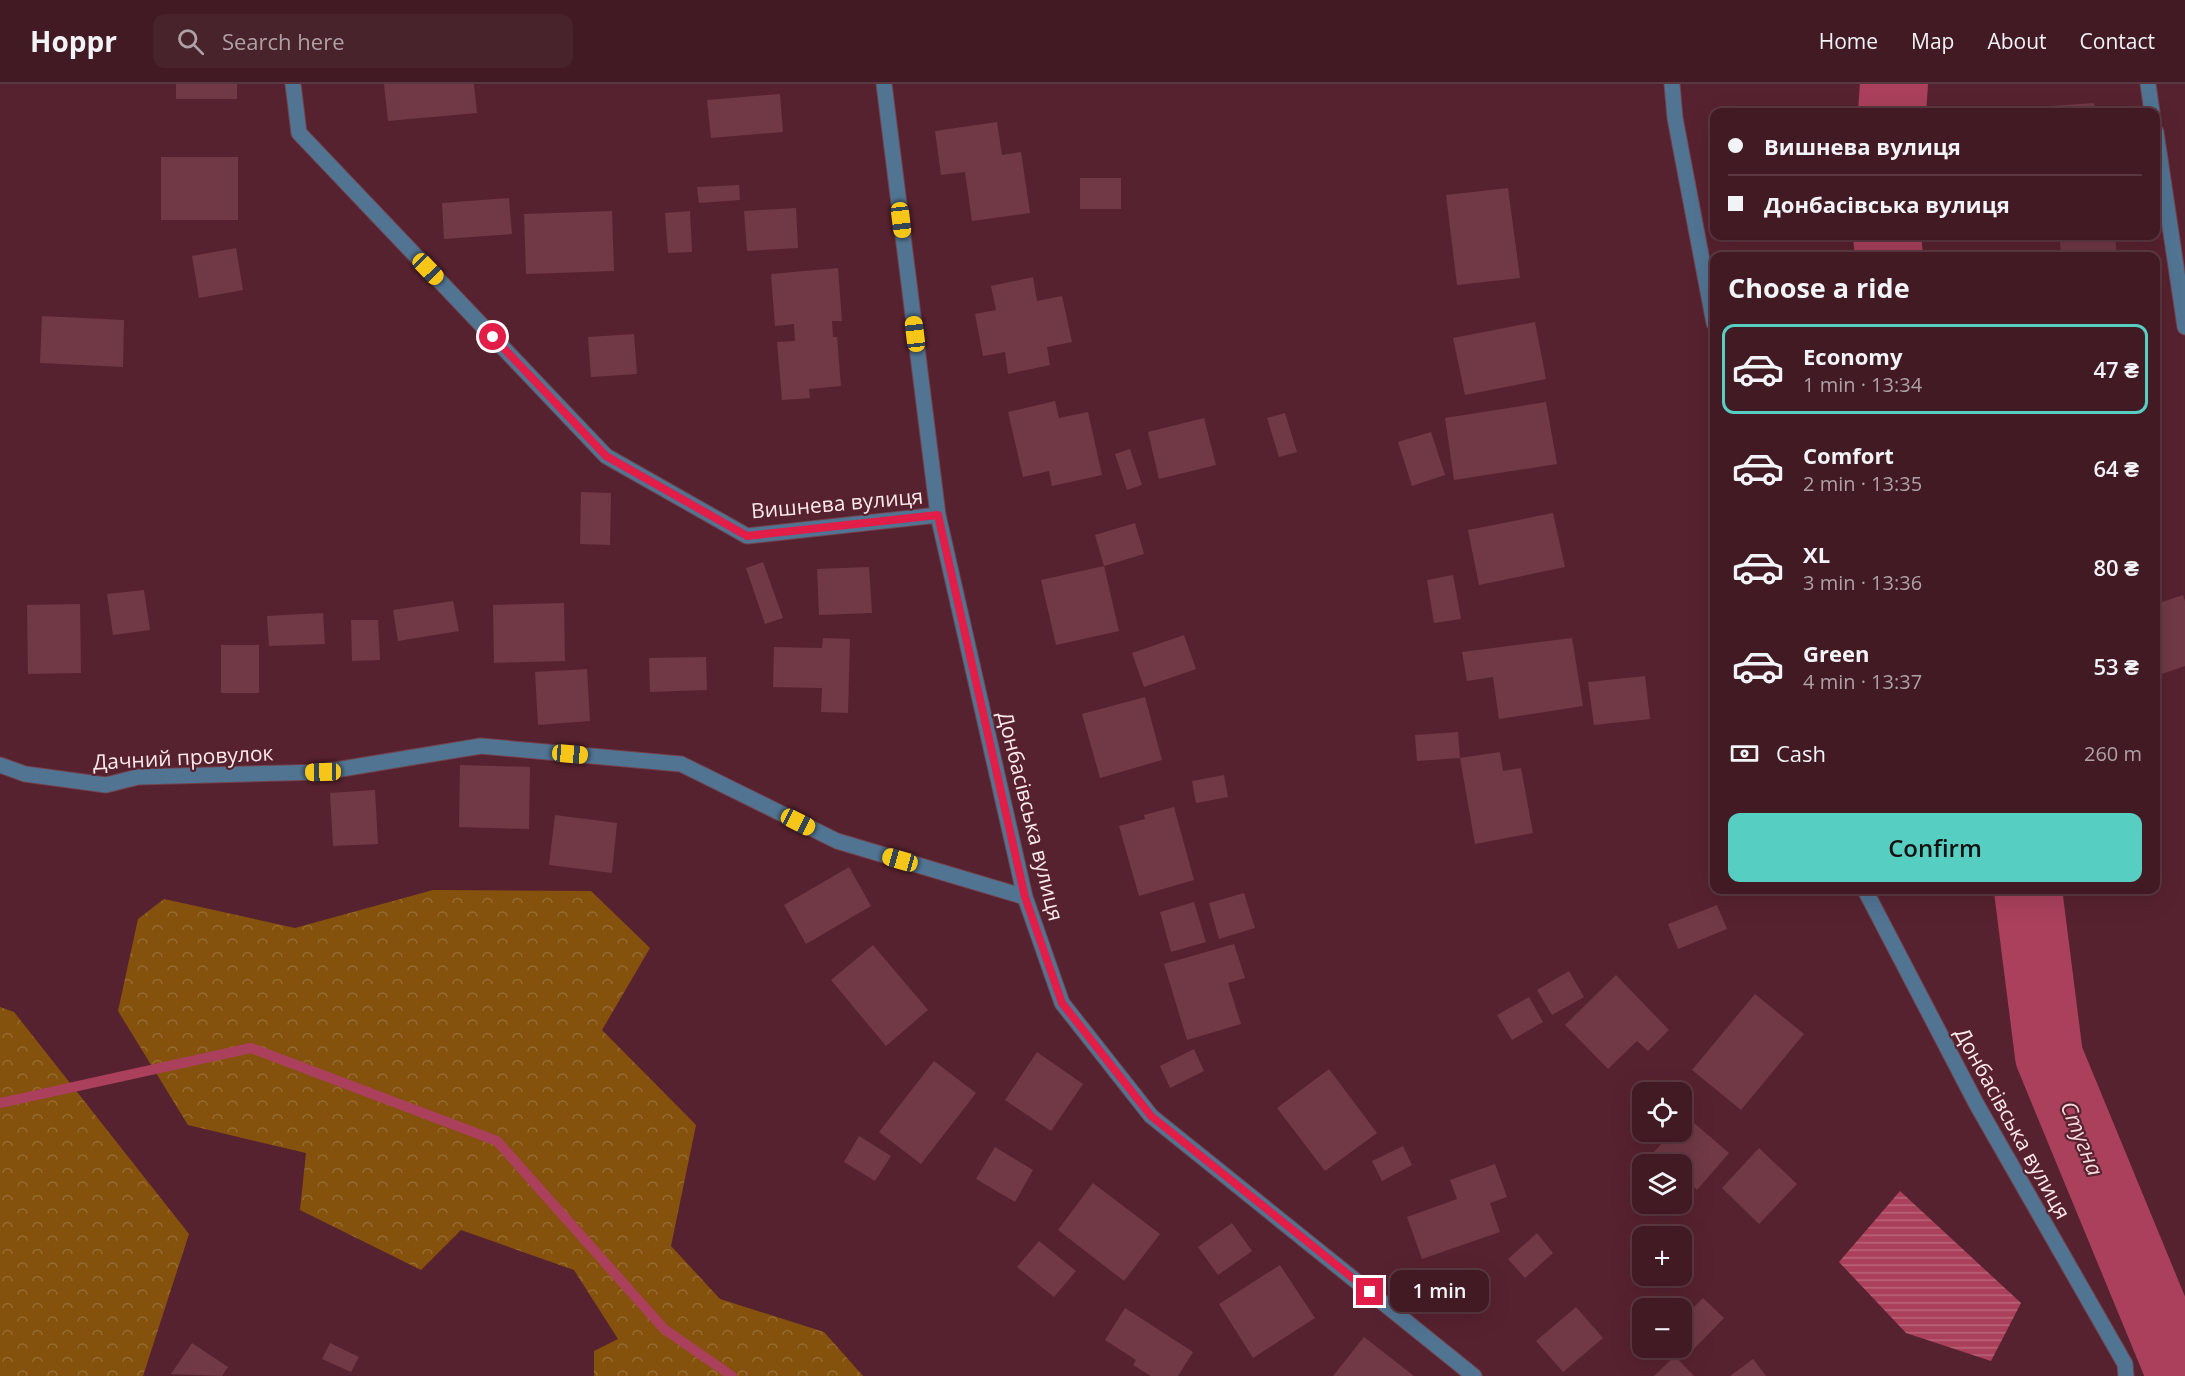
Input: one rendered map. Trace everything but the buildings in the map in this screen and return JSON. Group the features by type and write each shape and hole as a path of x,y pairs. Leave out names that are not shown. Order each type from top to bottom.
{"street":[{"name":"Вишнева вулиця","path":"293,84 299,133 606,456 747,536 938,515"},
{"name":"Донбасівська вулиця","path":"884,84 938,515 1025,897 1062,1003 1151,1116 1474,1376"},
{"path":"1672,84 1675,118 1710,302"},
{"path":"2148,84 2151,108"},
{"path":"2160,159 2185,327"},
{"name":"Дачний провулок","path":"0,765 25,774 106,785 138,777 323,772 481,746 681,764 837,842 1025,897"},
{"name":"Донбасівська вулиця","path":"1867,894 1977,1105 2125,1364 2126,1376"}],"green space":[{"path":"433,890 591,891 650,948 602,1030 696,1125 671,1246 720,1299 824,1332 863,1376 594,1376 594,1351 618,1339 574,1270 461,1230 421,1270 300,1210 306,1153 188,1125 118,1011 138,919 164,899 295,928"},
{"path":"0,1007 14,1012 189,1234 143,1376 0,1376"}],"shaded area":[{"path":"1900,1191 2021,1303 1991,1361 1906,1333 1839,1262"}],"waterway":[{"name":"Стугна","path":"1892,108 1894,84"},
{"name":"Стугна","path":"1887,240 1889,252"},
{"name":"Стугна","path":"2029,894 2049,1056 2181,1376"},
{"path":"0,1103 251,1048 497,1141 664,1329 732,1376"}],"route":[{"path":"493,337 606,456 747,536 938,515 1025,897 1062,1003 1151,1116 1370,1292"}]}
